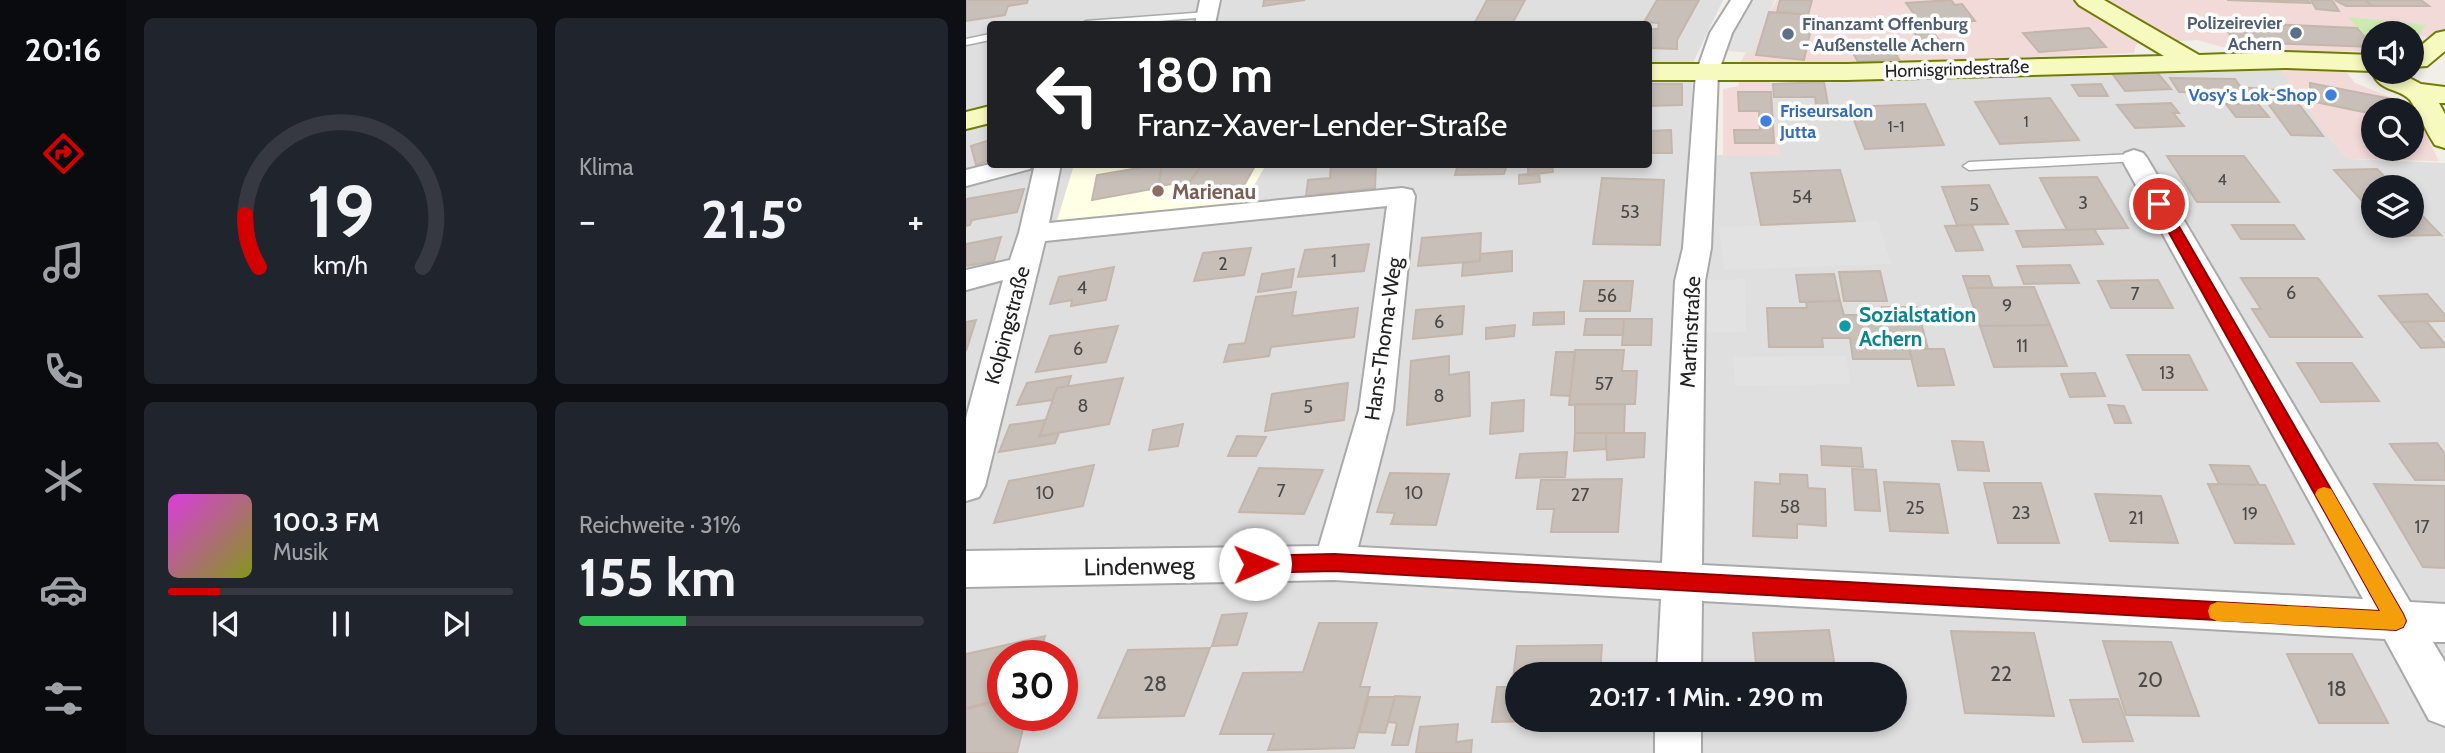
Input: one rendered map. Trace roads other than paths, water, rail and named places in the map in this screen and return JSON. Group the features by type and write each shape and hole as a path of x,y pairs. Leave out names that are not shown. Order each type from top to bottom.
{"main road":[{"path":"2087,0 2193,62"},
{"path":"2424,54 2445,38"},
{"name":"Hornisgrindestraße","path":"1652,72 1847,72 2266,61 2361,68"},
{"path":"2424,63 2445,69"},
{"name":"Hornisgrindestraße","path":"2400,84 2432,93"},
{"path":"2432,93 2445,139"},
{"path":"966,121 987,115"}],"street":[{"name":"Martinstraße","path":"1679,662 1690,281 1697,248 1707,73 1721,33 1741,0"},
{"path":"2134,158 2445,704"},
{"path":"966,178 1005,168"},
{"name":"Kolpingstraße","path":"966,486 1022,266 1033,233 1047,168"},
{"name":"Hans-Thoma-Weg","path":"1033,233 1402,196 1376,410 1334,563"},
{"path":"966,280 1022,266"},
{"name":"Lindenweg","path":"966,569 1334,563 2445,623"},
{"path":"1678,732 1678,753"}],"lane":[{"path":"1119,21 1207,13"},
{"path":"966,42 987,38"},
{"path":"1969,166 2134,158"}],"place":[{"name":"Polizeirevier Achern","path":"2296,33"},
{"name":"Finanzamt Offenburg - Außenstelle Achern","path":"1788,34"},
{"name":"Vosy's Lok-Shop","path":"2331,95"},
{"name":"Friseursalon Jutta","path":"1766,121"},
{"name":"Marienau","path":"1158,191"},
{"name":"Sozialstation Achern","path":"1845,326"}]}
